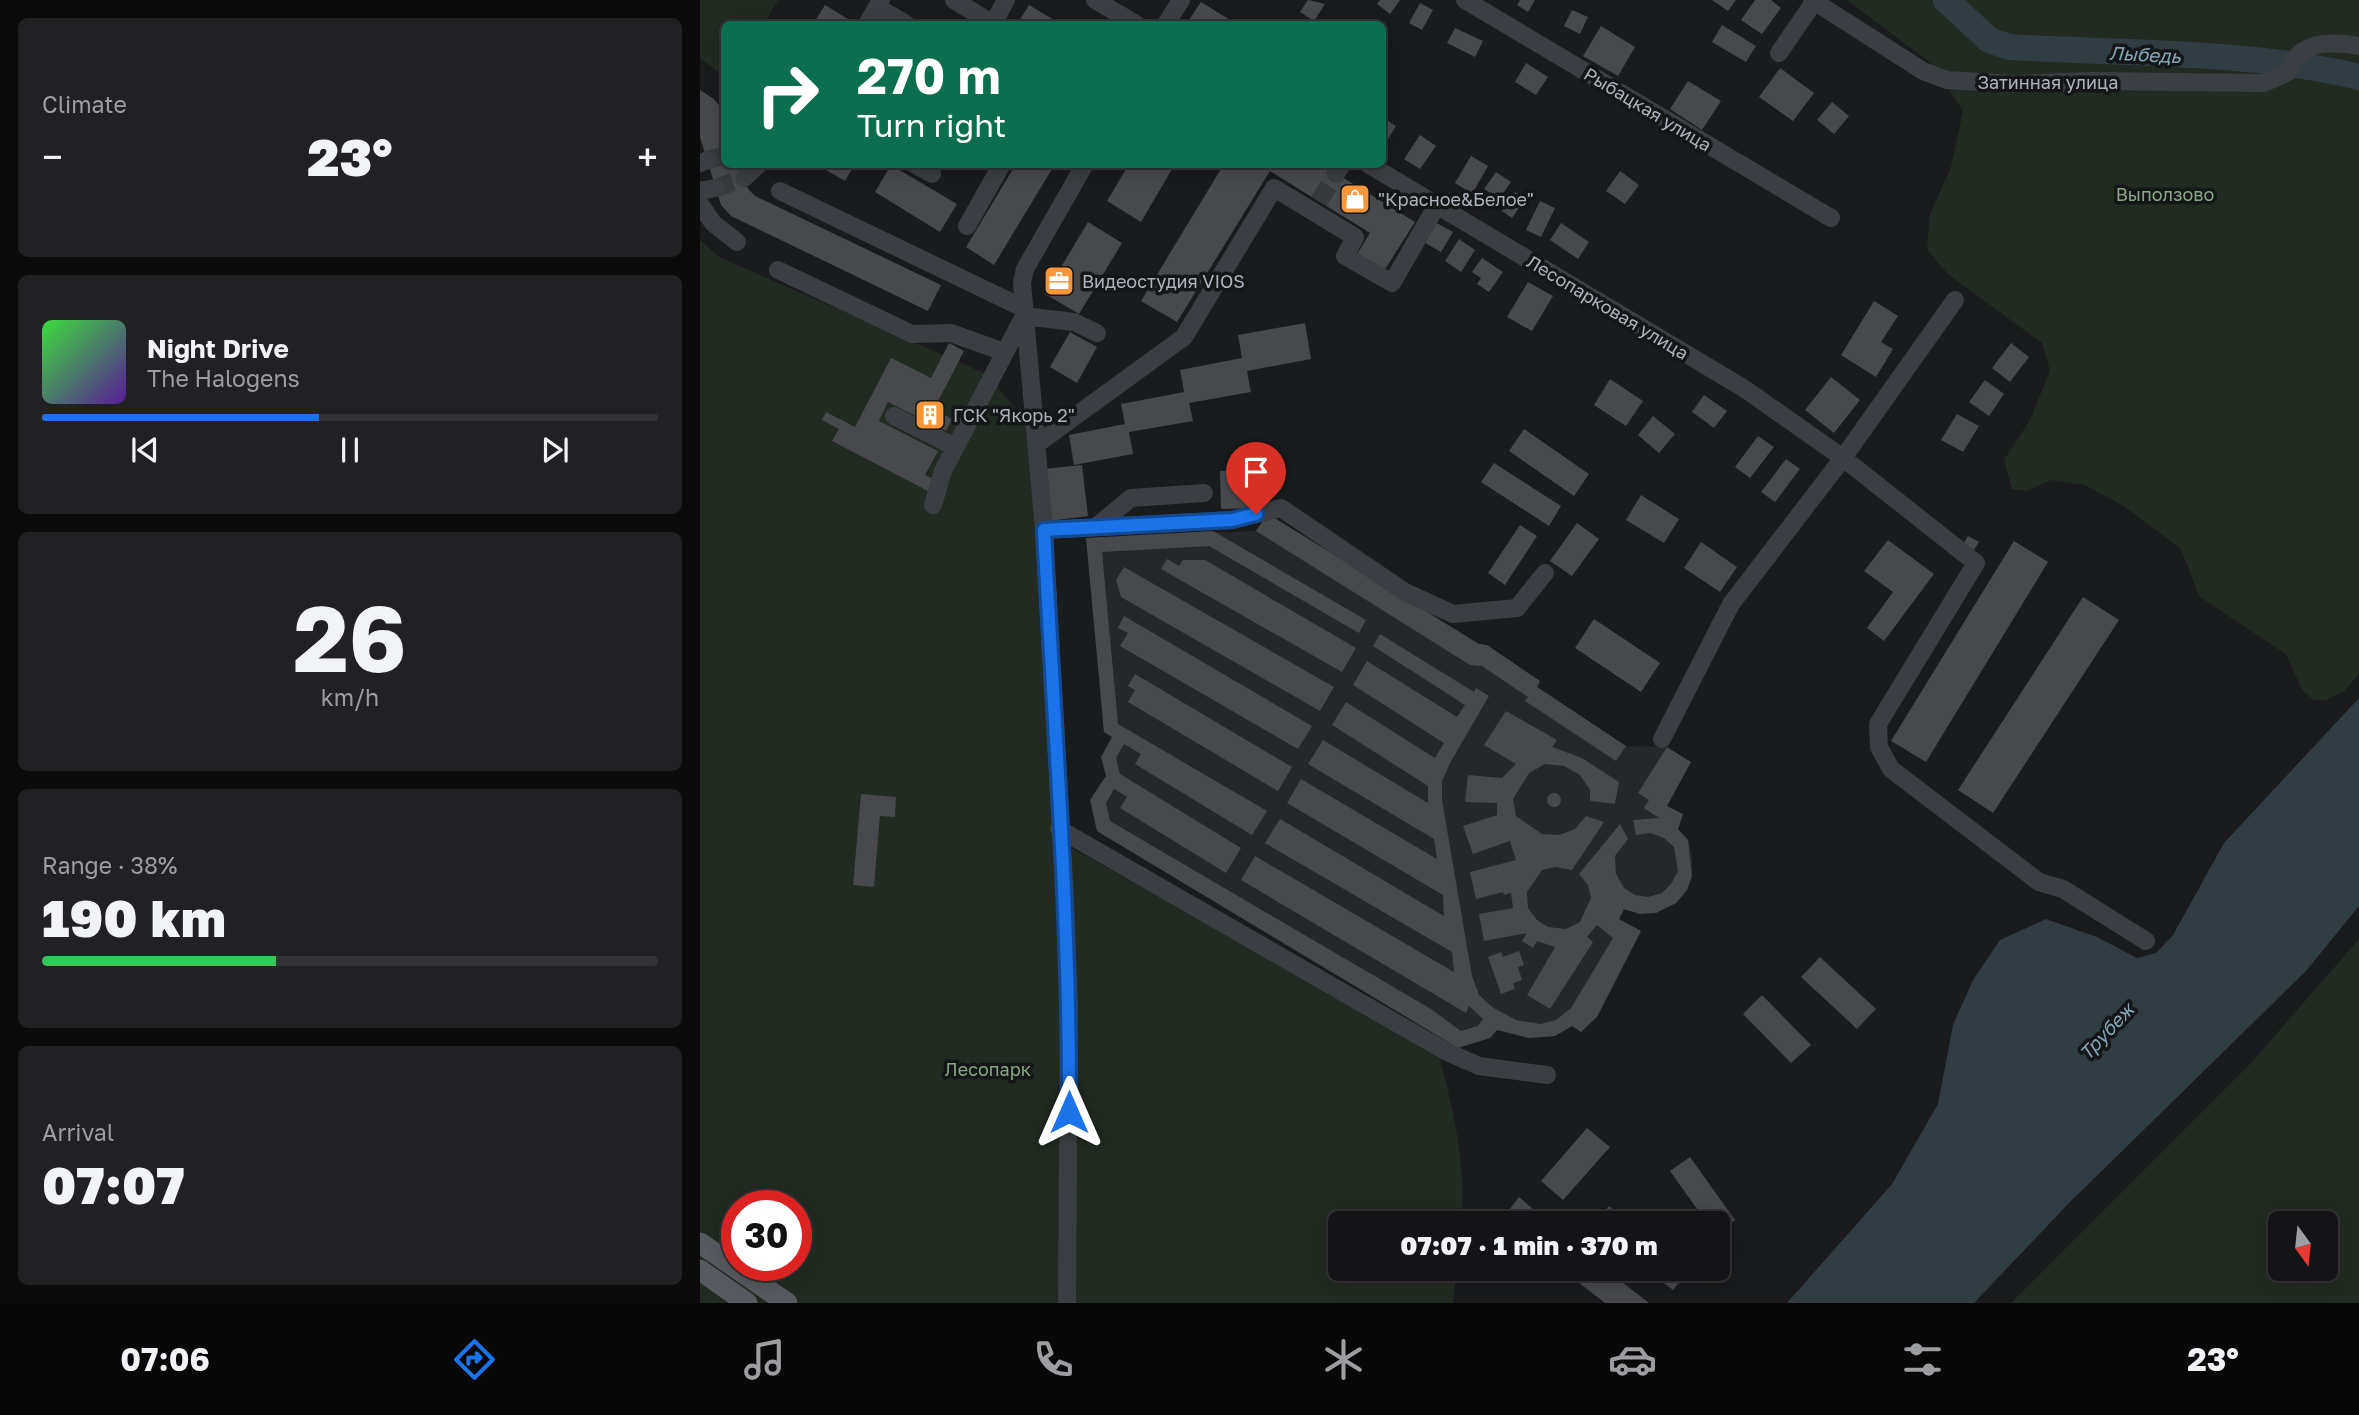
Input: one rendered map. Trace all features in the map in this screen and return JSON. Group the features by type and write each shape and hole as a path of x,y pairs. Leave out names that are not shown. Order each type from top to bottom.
{"main road":[{"path":"700,1242 787,1303"},
{"path":"700,1270 747,1303"}],"street":[{"path":"954,0 988,21"},
{"path":"995,21 1006,0"},
{"path":"1094,0 1131,21"},
{"path":"1168,21 1181,0"},
{"name":"Рыбацкая улица","path":"1465,0 1830,218"},
{"path":"1779,53 1813,1"},
{"name":"Затинная улица","path":"1813,1 1923,71 1947,80 2012,84 2092,81 2263,83 2290,64 2300,50 2341,43 2359,46"},
{"path":"869,21 879,3 902,21"},
{"path":"744,178 755,168"},
{"path":"922,168 932,174"},
{"path":"967,226 1000,168"},
{"path":"1067,1303 1069,1003 1044,530 1022,283 1025,269 1083,168"},
{"name":"Лесопарковая улица","path":"1375,168 1745,389 1843,458 1976,563 1878,724 1879,747 1891,769 2039,882 2063,890 2146,941"},
{"path":"1037,444 1184,337 1274,188 1316,206 1355,237 1345,256 1392,283 1437,205"},
{"path":"780,191 1024,312 1074,322 1097,333"},
{"path":"700,204 713,223 737,242"},
{"path":"778,270 912,334 951,333 1004,352"},
{"path":"1662,739 1731,604 1843,458 1955,300"},
{"path":"933,505 943,471 1024,312"},
{"path":"894,416 955,447"},
{"path":"1097,526 1131,498 1204,493"},
{"path":"1044,530 1232,520 1281,508 1405,592 1453,614 1517,608 1545,573"},
{"path":"1059,829 1445,1051 1479,1066 1547,1075"}],"shaded area":[{"path":"1268,514 1478,644 1487,645 1540,681 1538,687 1626,746 1667,747 1691,762 1667,806 1683,814 1678,829 1688,840 1692,856 1692,876 1687,890 1676,903 1656,913 1624,910 1619,919 1641,931 1597,1017 1581,1032 1572,1026 1555,1036 1529,1038 1497,1030 1490,1038 1458,1048 1097,831 1090,800 1106,776 1101,757 1112,737 1104,732 1086,538 1255,531"}],"green space":[{"path":"700,0 778,0 766,21 721,21 721,74 700,58"},
{"name":"Выползово","path":"1847,0 2359,0 2359,674 2344,691 2326,700 2314,700 2302,690 2286,654 2199,596 2181,549 2122,505 2085,485 2051,480 2027,491 2012,489 2004,460 2030,420 2050,371 2042,343 1948,274 1927,250 1930,214 1951,167 1963,111 1931,63"},
{"name":"Лесопарк","path":"700,240 719,257 986,374 1027,422 1060,842 1271,958 1440,1059 1461,1161 1462,1211 1328,1211 1328,1281 1456,1281 1453,1303 700,1303"},
{"path":"2359,939 2359,1303 2011,1303 2251,1063"}],"water":[{"name":"Трубеж","path":"2359,698 2359,906 2306,971 2068,1204 1974,1303 1787,1303 1892,1184 1938,1104 1953,1025 1973,980 2000,940 2046,919 2097,937 2137,958 2156,953 2173,935 2224,843"}],"building":[{"path":"1308,0 1325,4 1314,21 1300,12"},
{"path":"1380,0 1400,0 1390,14 1377,4"},
{"path":"1520,0 1535,0 1528,12 1517,5"},
{"path":"1712,0 1736,0 1728,11"},
{"path":"1755,0 1771,0 1781,8 1762,34 1741,20"},
{"path":"1201,2 1232,21 1188,21"},
{"path":"1420,3 1433,10 1422,30 1409,23"},
{"path":"825,5 851,21 815,21"},
{"path":"1029,5 1056,21 1019,21"},
{"path":"1572,10 1588,17 1580,34 1564,26"},
{"path":"1722,25 1756,46 1746,62 1712,42"},
{"path":"1601,26 1635,47 1618,76 1583,56"},
{"path":"1455,28 1483,41 1475,57 1447,43"},
{"path":"1526,63 1548,77 1536,95 1515,82"},
{"path":"1780,68 1814,93 1793,121 1759,97"},
{"path":"1688,81 1721,101 1702,130 1670,109"},
{"path":"700,90 714,99 721,108 721,168 741,168 748,189 755,196 941,285 928,311 731,216 721,205 700,137"},
{"path":"1832,102 1849,116 1834,134 1817,120"},
{"path":"1386,120 1396,126 1386,142"},
{"path":"1420,135 1436,146 1420,169 1404,159"},
{"path":"1471,156 1488,166 1472,194 1455,183"},
{"path":"823,168 853,168 845,181"},
{"path":"889,168 896,168 957,204 940,232 875,192"},
{"path":"1014,168 1053,168 994,265 966,247"},
{"path":"1127,168 1173,168 1141,222 1107,201"},
{"path":"1222,168 1327,168 1415,222 1384,271 1357,254 1370,233 1270,171 1177,322 1141,301"},
{"path":"1620,171 1639,185 1625,204 1606,191"},
{"path":"1496,172 1511,182 1499,199 1484,189"},
{"path":"1515,192 1525,199 1512,218 1502,211"},
{"path":"1540,201 1555,208 1541,237 1526,230"},
{"path":"1433,221 1453,232 1441,252 1422,241"},
{"path":"1088,222 1122,243 1079,314 1045,294"},
{"path":"1561,223 1589,242 1578,259 1550,240"},
{"path":"1459,239 1475,250 1461,272 1445,261"},
{"path":"1482,258 1503,272 1489,292 1477,284 1481,278 1472,272"},
{"path":"1528,282 1553,296 1532,331 1507,317"},
{"path":"1874,301 1898,316 1881,342 1893,349 1876,377 1841,355"},
{"path":"1305,323 1311,359 1247,371 1251,392 1189,403 1193,421 1129,432 1133,454 1074,465 1069,435 1125,424 1121,404 1184,392 1180,370 1242,358 1238,335"},
{"path":"1070,332 1097,347 1077,383 1050,367"},
{"name":"ГСК \"Якорь 2\"","path":"949,343 964,351 934,409 952,419 946,431 888,402 879,421 938,451 925,475 934,479 928,491 832,441 839,429 822,420 826,412 855,427 891,358 931,378"},
{"path":"2011,343 2029,357 2010,382 1992,368"},
{"path":"1831,377 1860,400 1834,433 1805,410"},
{"path":"1610,379 1643,401 1626,426 1594,405"},
{"path":"1985,380 2004,394 1989,416 1969,402"},
{"path":"1704,395 1727,411 1714,428 1692,412"},
{"path":"1957,414 1979,426 1963,452 1941,440"},
{"path":"1653,416 1675,434 1659,453 1638,435"},
{"path":"1524,429 1589,474 1574,496 1509,451"},
{"path":"1758,436 1774,447 1750,478 1735,467"},
{"path":"1786,459 1800,469 1775,502 1761,492"},
{"path":"1494,463 1561,506 1549,526 1481,482"},
{"path":"1082,465 1088,516 1049,521 1044,469"},
{"path":"1258,470 1259,508 1221,509 1220,471"},
{"path":"1641,495 1679,519 1664,543 1626,520"},
{"path":"1268,514 1479,644 1487,645 1540,681 1537,687 1626,746 1616,761 1525,701 1528,697 1482,666 1470,665 1256,531"},
{"path":"1577,523 1599,539 1572,576 1550,561"},
{"path":"1520,525 1537,536 1505,585 1488,573"},
{"path":"1213,531 1366,620 1359,633 1209,546 1102,552 1118,724 1267,811 1252,835 1135,764 1141,754 1124,744 1116,758 1120,774 1241,848 1226,873 1120,808 1127,797 1114,789 1106,803 1110,821 1431,1009 1461,1031 1478,1026 1483,1019 1469,1006 1466,1013 1241,880 1255,856 1454,972 1452,952 1265,843 1280,819 1444,916 1443,895 1287,803 1301,779 1437,859 1434,839 1308,764 1323,740 1428,803 1428,786 1332,725 1346,702 1435,758 1444,743 1353,685 1367,661 1457,717 1465,705 1373,646 1380,634 1474,692 1476,688 1489,696 1450,763 1442,781 1442,800 1472,976 1479,995 1492,1007 1516,1020 1540,1024 1556,1020 1571,1008 1613,938 1597,925 1587,937 1593,942 1550,1009 1527,995 1555,947 1537,941 1533,948 1522,941 1527,933 1484,941 1479,914 1513,908 1511,893 1504,895 1503,892 1476,899 1470,872 1516,860 1510,841 1473,854 1463,826 1497,815 1497,803 1465,802 1468,775 1502,778 1516,764 1484,745 1506,711 1557,740 1552,747 1582,758 1619,782 1615,804 1590,801 1590,790 1580,775 1564,766 1545,764 1529,773 1513,799 1516,816 1542,834 1559,835 1575,829 1586,816 1604,822 1572,870 1555,867 1542,870 1527,892 1528,908 1537,920 1548,927 1566,929 1580,922 1591,898 1588,885 1579,874 1620,824 1628,839 1615,856 1616,874 1624,888 1635,895 1648,897 1662,893 1671,884 1678,871 1674,847 1664,838 1650,833 1636,835 1633,820 1659,818 1644,808 1649,800 1638,793 1667,747 1691,762 1667,806 1683,814 1678,829 1688,840 1692,876 1687,890 1676,903 1656,913 1640,914 1624,909 1619,919 1641,931 1597,1017 1581,1032 1572,1026 1555,1036 1529,1038 1497,1030 1490,1038 1458,1048 1097,831 1090,800 1106,776 1101,757 1112,737 1104,732 1086,538"},
{"path":"1968,536 1979,542 1971,555 1961,548"},
{"path":"1888,540 1934,574 1884,641 1867,628 1893,592 1864,571"},
{"path":"2014,541 2048,562 1926,762 1891,741"},
{"path":"1701,542 1737,567 1720,592 1684,568"},
{"path":"1167,559 1179,566 1183,560 1205,560 1356,648 1342,672 1161,569"},
{"path":"1124,567 1334,687 1320,711 1121,597 1116,580"},
{"path":"2083,597 2119,620 1993,813 1958,790"},
{"path":"1124,616 1312,726 1298,749 1120,646 1128,633 1118,628"},
{"path":"1594,619 1660,663 1641,692 1575,648"},
{"path":"1135,674 1292,767 1278,791 1128,702 1135,690 1128,686"},
{"path":"1551,793 1557,793 1561,800 1557,807 1551,807 1547,803 1547,797"},
{"path":"861,794 896,797 895,817 880,816 874,887 853,885"},
{"path":"1519,951 1524,965 1518,967 1522,980 1513,983 1515,989 1501,994 1488,957 1501,952 1503,957"},
{"path":"1820,957 1876,1009 1857,1029 1801,977"},
{"path":"1762,995 1811,1045 1791,1063 1743,1014"},
{"path":"1587,1128 1610,1147 1563,1200 1541,1181"},
{"path":"1690,1157 1729,1211 1698,1211 1670,1171"},
{"path":"1519,1197 1535,1211 1508,1211"},
{"path":"1577,1281 1621,1281 1649,1303 1605,1303"},
{"path":"1661,1281 1680,1281 1673,1290"}],"waterway":[{"name":"Лыбедь","path":"1946,0 1989,40 2009,47 2229,57 2316,68 2359,77"}],"tunnel":[{"path":"708,160 721,157"},
{"path":"1319,201 1336,174"},
{"path":"716,188 744,178"}],"place":[{"name":"\"Красное&Белое\"","path":"1355,199"},
{"name":"Видеостудия VIOS","path":"1059,281"},
{"name":"ГСК \"Якорь 2\"","path":"930,415"}],"route":[{"path":"1069,1112 1065,900 1044,530 1153,522 1232,520 1256,514"}]}
